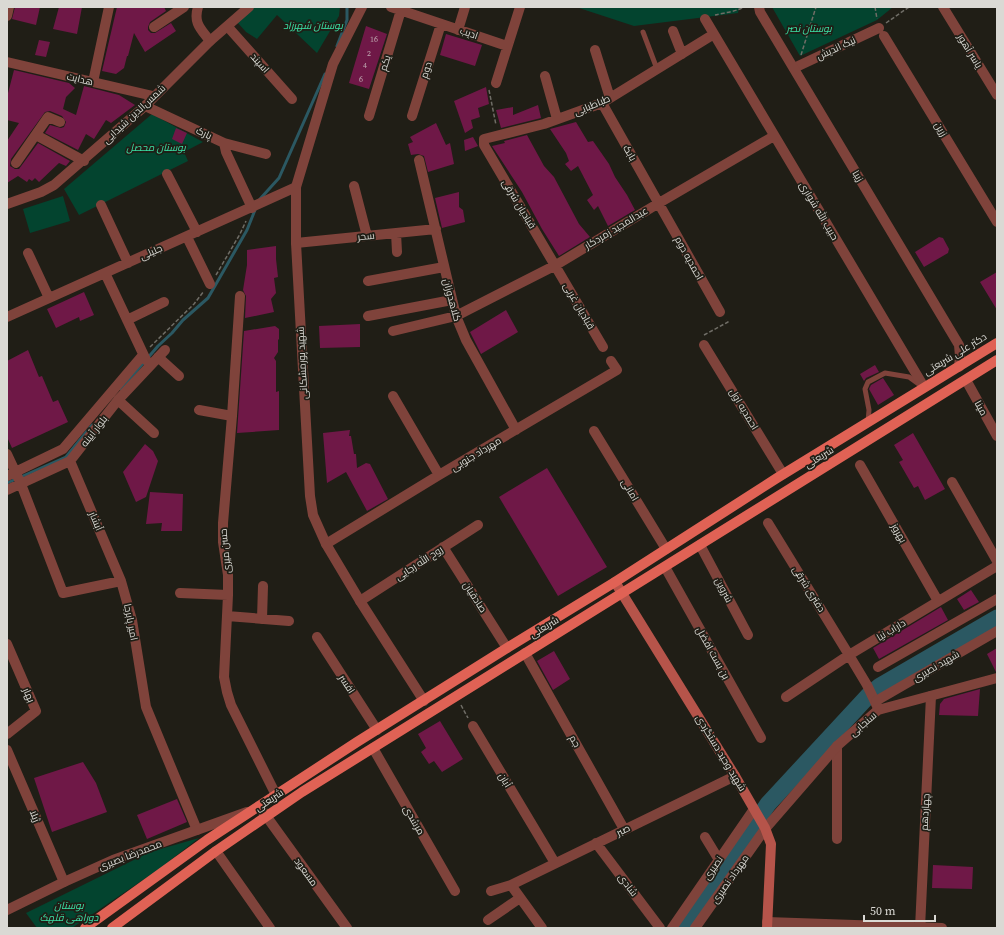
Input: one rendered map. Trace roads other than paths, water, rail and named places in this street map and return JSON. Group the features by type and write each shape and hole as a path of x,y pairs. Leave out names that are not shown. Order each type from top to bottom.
{"main road":[{"name":"دکتر علی شریعتی","path":"924,387 997,343"},
{"name":"شریعتی","path":"112,928 265,816 997,360"},
{"name":"شریعتی","path":"85,928 207,840 276,795 507,648 615,582 783,474 924,387"},
{"path":"734,505 742,519"},
{"name":"شهید وحید دستگردی","path":"615,582 735,776 754,809 771,844 767,925"},
{"path":"634,586 632,597 635,614"}],"street":[{"path":"7,16 9,7"},
{"path":"93,82 109,7"},
{"path":"154,27 184,7"},
{"path":"198,7 196,20 210,41"},
{"name":"شمس‌الدین شیدایی","path":"7,204 47,189 84,161 145,106 153,96 210,41 228,27 249,7"},
{"name":"شهید پورمشکانی","path":"362,7 333,64 296,187 296,243 310,496 313,515 326,544 360,601 424,701"},
{"path":"458,30 465,7"},
{"path":"496,83 520,7"},
{"name":"زیبا","path":"759,7 760,12 959,345 959,367"},
{"name":"یاسر آهور","path":"943,7 997,95"},
{"name":"ادیب","path":"396,9 507,46"},
{"name":"یکم","path":"369,116 396,9"},
{"name":"حبیب الله شواری","path":"705,18 924,387"},
{"name":"دوم","path":"412,116 441,24"},
{"name":"اسپند","path":"228,27 292,99"},
{"path":"673,31 682,54"},
{"name":"نیک اندیش","path":"794,68 882,32"},
{"name":"زرین","path":"882,32 997,222"},
{"name":"طباطبایی","path":"483,142 484,139 556,119 606,101 714,34"},
{"name":"بابک","path":"595,50 606,101 659,202"},
{"name":"هدایت","path":"7,62 153,96"},
{"path":"545,76 556,119"},
{"name":"پارک","path":"145,106 225,147 266,154"},
{"path":"16,164 48,117 60,122"},
{"path":"36,135 84,161"},
{"name":"عبدالمجید زمردکار","path":"393,331 456,316 556,265 659,202 774,136"},
{"name":"قبادیان شرقی","path":"483,142 556,265"},
{"path":"225,147 252,208"},
{"name":"کلاهدوزان","path":"419,160 456,316 466,340 516,430"},
{"path":"167,174 197,232"},
{"path":"354,186 367,236"},
{"name":"جلیلی","path":"7,317 296,187"},
{"name":"احمدیه دوم","path":"659,202 720,312"},
{"path":"101,205 128,263"},
{"name":"سحر","path":"296,243 436,229"},
{"path":"396,233 397,252"},
{"path":"187,237 210,284"},
{"path":"28,253 49,298"},
{"name":"قبادیان غربی","path":"556,265 603,347"},
{"path":"368,281 444,267"},
{"path":"105,273 143,355 150,366"},
{"name":"حسن میری","path":"240,296 223,523 223,542 228,575 224,677 231,704 276,795"},
{"path":"368,316 452,300"},
{"path":"127,320 164,302"},
{"name":"احمدیه اول","path":"704,345 783,474"},
{"name":"بلوار آیینه","path":"7,490 70,461 118,400 162,353 179,376"},
{"name":"بلوار آیینه","path":"11,474 63,449 143,355"},
{"name":"مهرداد جنوبی","path":"326,544 439,475 617,370 611,361"},
{"name":"مینا","path":"966,380 997,436"},
{"path":"393,396 439,475"},
{"path":"118,400 154,433"},
{"path":"199,410 232,416"},
{"name":"امانی","path":"594,431 666,549"},
{"path":"7,454 11,474 21,483 63,593 121,580"},
{"name":"آبشار","path":"70,461 121,580"},
{"name":"بهروز","path":"860,464 938,602"},
{"path":"952,482 997,562"},
{"name":"دفتری شرقی","path":"768,523 850,655 877,706"},
{"name":"روح الله رجایی","path":"360,601 478,525"},
{"name":"شروین","path":"700,545 748,635"},
{"name":"صادقیان","path":"443,547 507,648"},
{"name":"داراب نیا","path":"786,696 850,655 997,566"},
{"name":"بن بست افضل","path":"665,567 761,738"},
{"name":"امیر پابرجا","path":"121,580 132,620 146,707 197,830"},
{"path":"262,619 263,586"},
{"path":"180,593 228,595"},
{"path":"878,667 997,599"},
{"path":"227,616 289,621"},
{"name":"شهید نصیری","path":"877,706 997,631"},
{"name":"افسر","path":"317,637 377,730"},
{"name":"بهار","path":"7,644 36,711 7,734"},
{"name":"جم","path":"525,653 624,830"},
{"name":"سنجابی","path":"763,826 837,746 877,706 931,696 997,678"},
{"name":"چهاردهم","path":"920,928 931,696"},
{"name":"آبان","path":"473,726 554,863"},
{"path":"837,746 837,839"},
{"name":"مرشدی","path":"373,748 455,891"},
{"name":"ژیلا","path":"7,750 64,882"},
{"name":"صبر","path":"491,891 511,885 735,776"},
{"name":"محمدرضا بصیری","path":"7,909 113,860 258,807"},
{"name":"مسعود","path":"258,807 347,928"},
{"name":"نصیری","path":"672,928 754,809"},
{"name":"مهرداد نصیری","path":"695,928 763,826"},
{"path":"705,837 719,860"},
{"name":"شادی","path":"596,843 660,928"},
{"path":"216,851 270,928"},
{"path":"511,885 537,926"},
{"path":"488,920 520,898"},
{"path":"767,925 942,928"}],"lane":[{"path":"643,32 657,69"},
{"path":"867,423 869,410 865,389 868,382 885,373 909,377 917,384 924,387"}],"waterway":[{"path":"337,46 347,20 347,7"},
{"path":"260,199 279,178 325,74"},
{"path":"121,389 158,346 183,320 208,298 247,230 255,210"},
{"path":"7,483 66,457 92,425"},
{"path":"684,928 768,804 868,696 880,686 997,618"}],"park label":[{"name":"بوستان شهرزاد","path":"313,25"},
{"name":"بوستان نصر","path":"809,28"},
{"name":"بوستان محصل","path":"156,147"},
{"name":"بوستان دوراهی قلهک","path":"69,910"}]}
